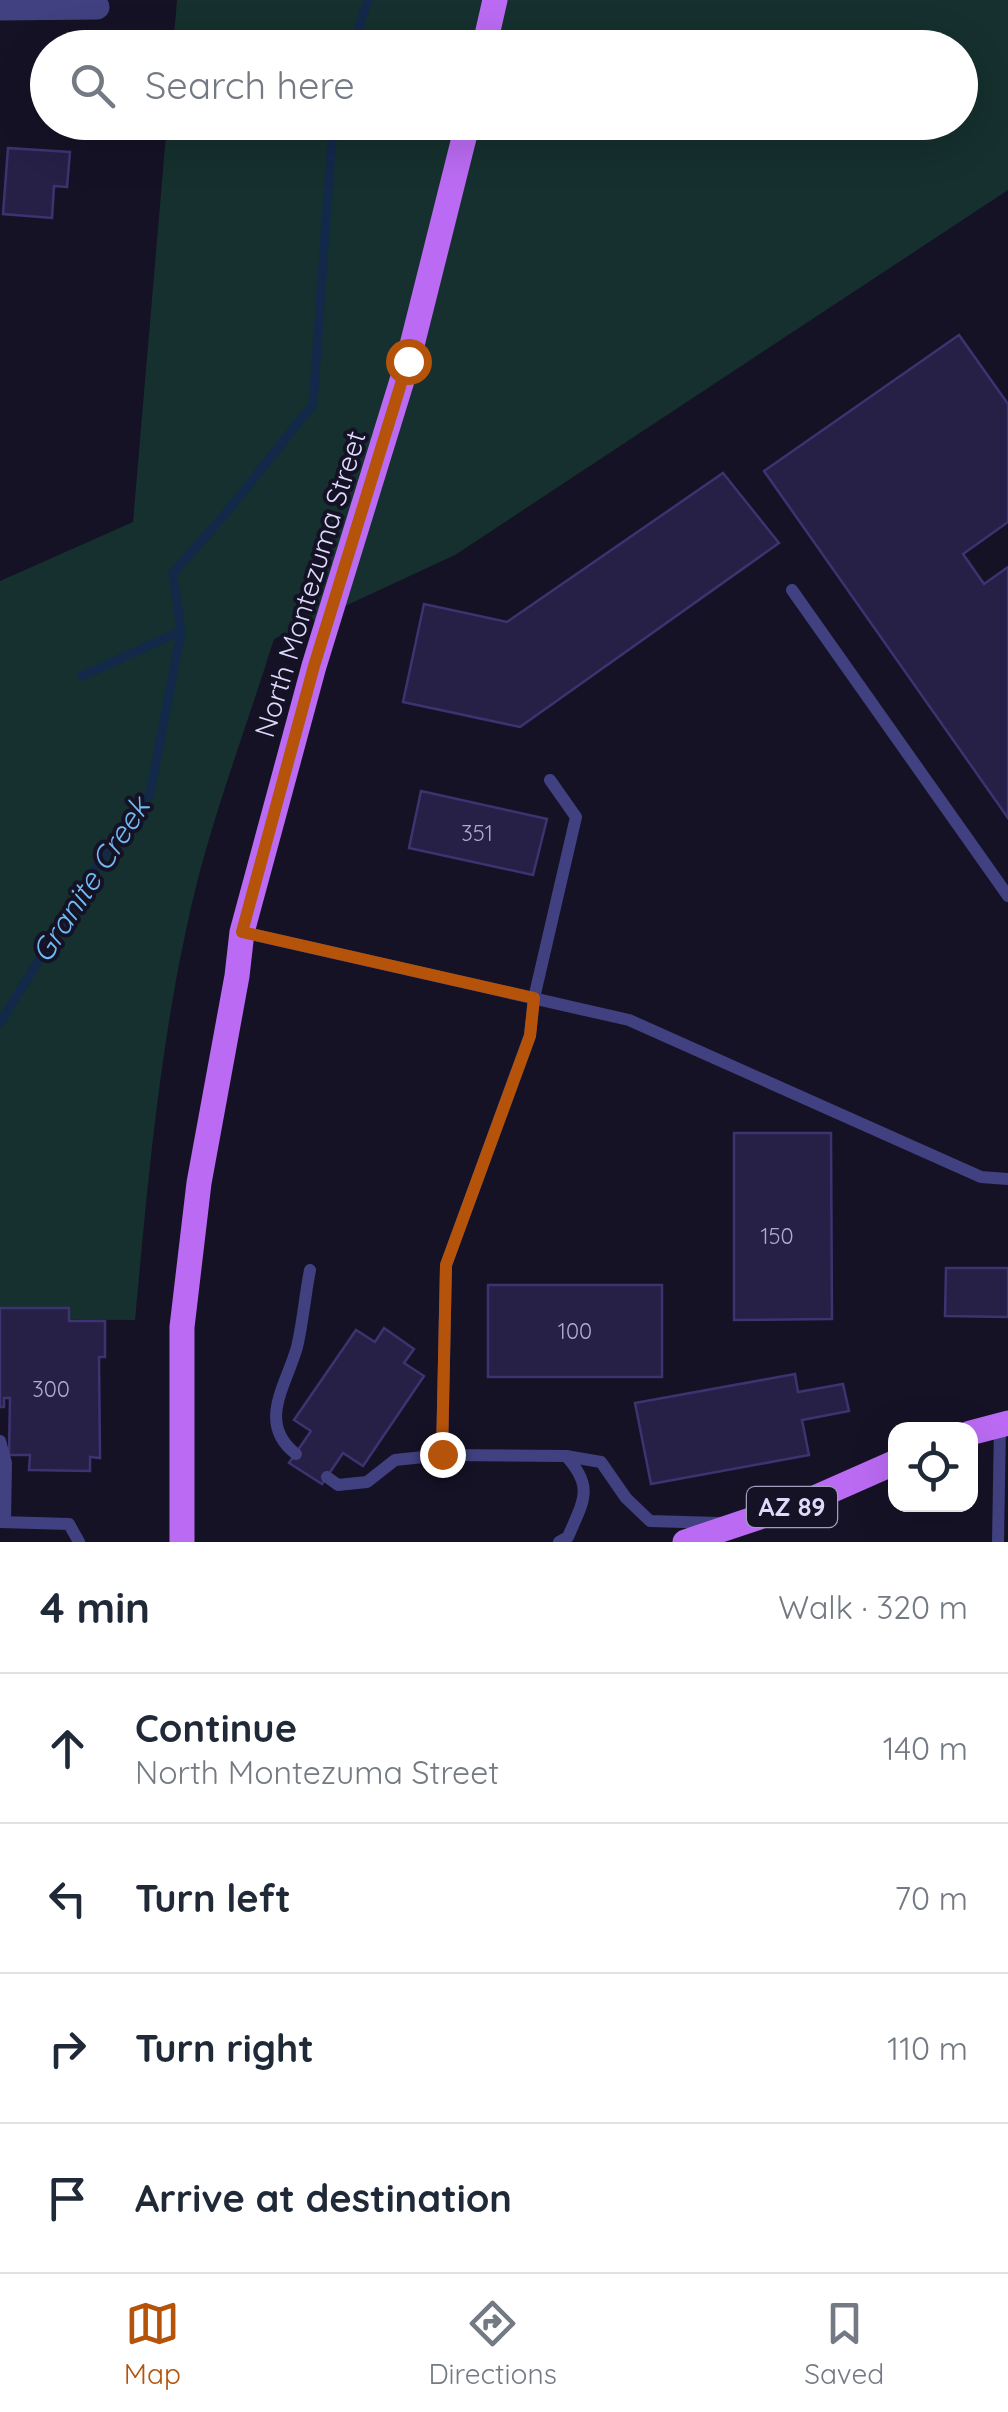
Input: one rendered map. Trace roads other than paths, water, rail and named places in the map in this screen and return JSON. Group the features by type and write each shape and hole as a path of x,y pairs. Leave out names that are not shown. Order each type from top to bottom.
{"main road":[{"path":"488,30 495,0"},
{"name":"North Montezuma Street","path":"182,1542 182,1328 198,1182 242,932 314,666 408,361 463,140"},
{"path":"978,1431 1004,1424"},
{"name":"AZ 89","path":"686,1542 731,1532 888,1466"}],"street":[{"path":"0,8 97,8"}],"lane":[{"path":"792,590 1008,896"},
{"path":"442,1454 446,1265 530,1036 534,998 576,817 550,780"},
{"path":"242,932 628,1020 981,1177 1008,1179"},
{"path":"296,1454 283,1444 275,1420 282,1382 296,1350 310,1270"},
{"path":"998,1542 1004,1424"},
{"path":"0,1441 6,1464 3,1522 69,1524 79,1542"},
{"path":"326,1477 338,1485 367,1482 396,1460 442,1454 566,1456 601,1462 626,1498 650,1521 731,1532"},
{"path":"558,1542 568,1537 586,1489 582,1474 566,1456"}],"waterway":[{"name":"Granite Creek","path":"358,30 368,0"},
{"name":"Granite Creek","path":"0,1023 112,842 150,794 181,631 173,573 313,404 332,140"},
{"path":"82,676 181,631"}]}
